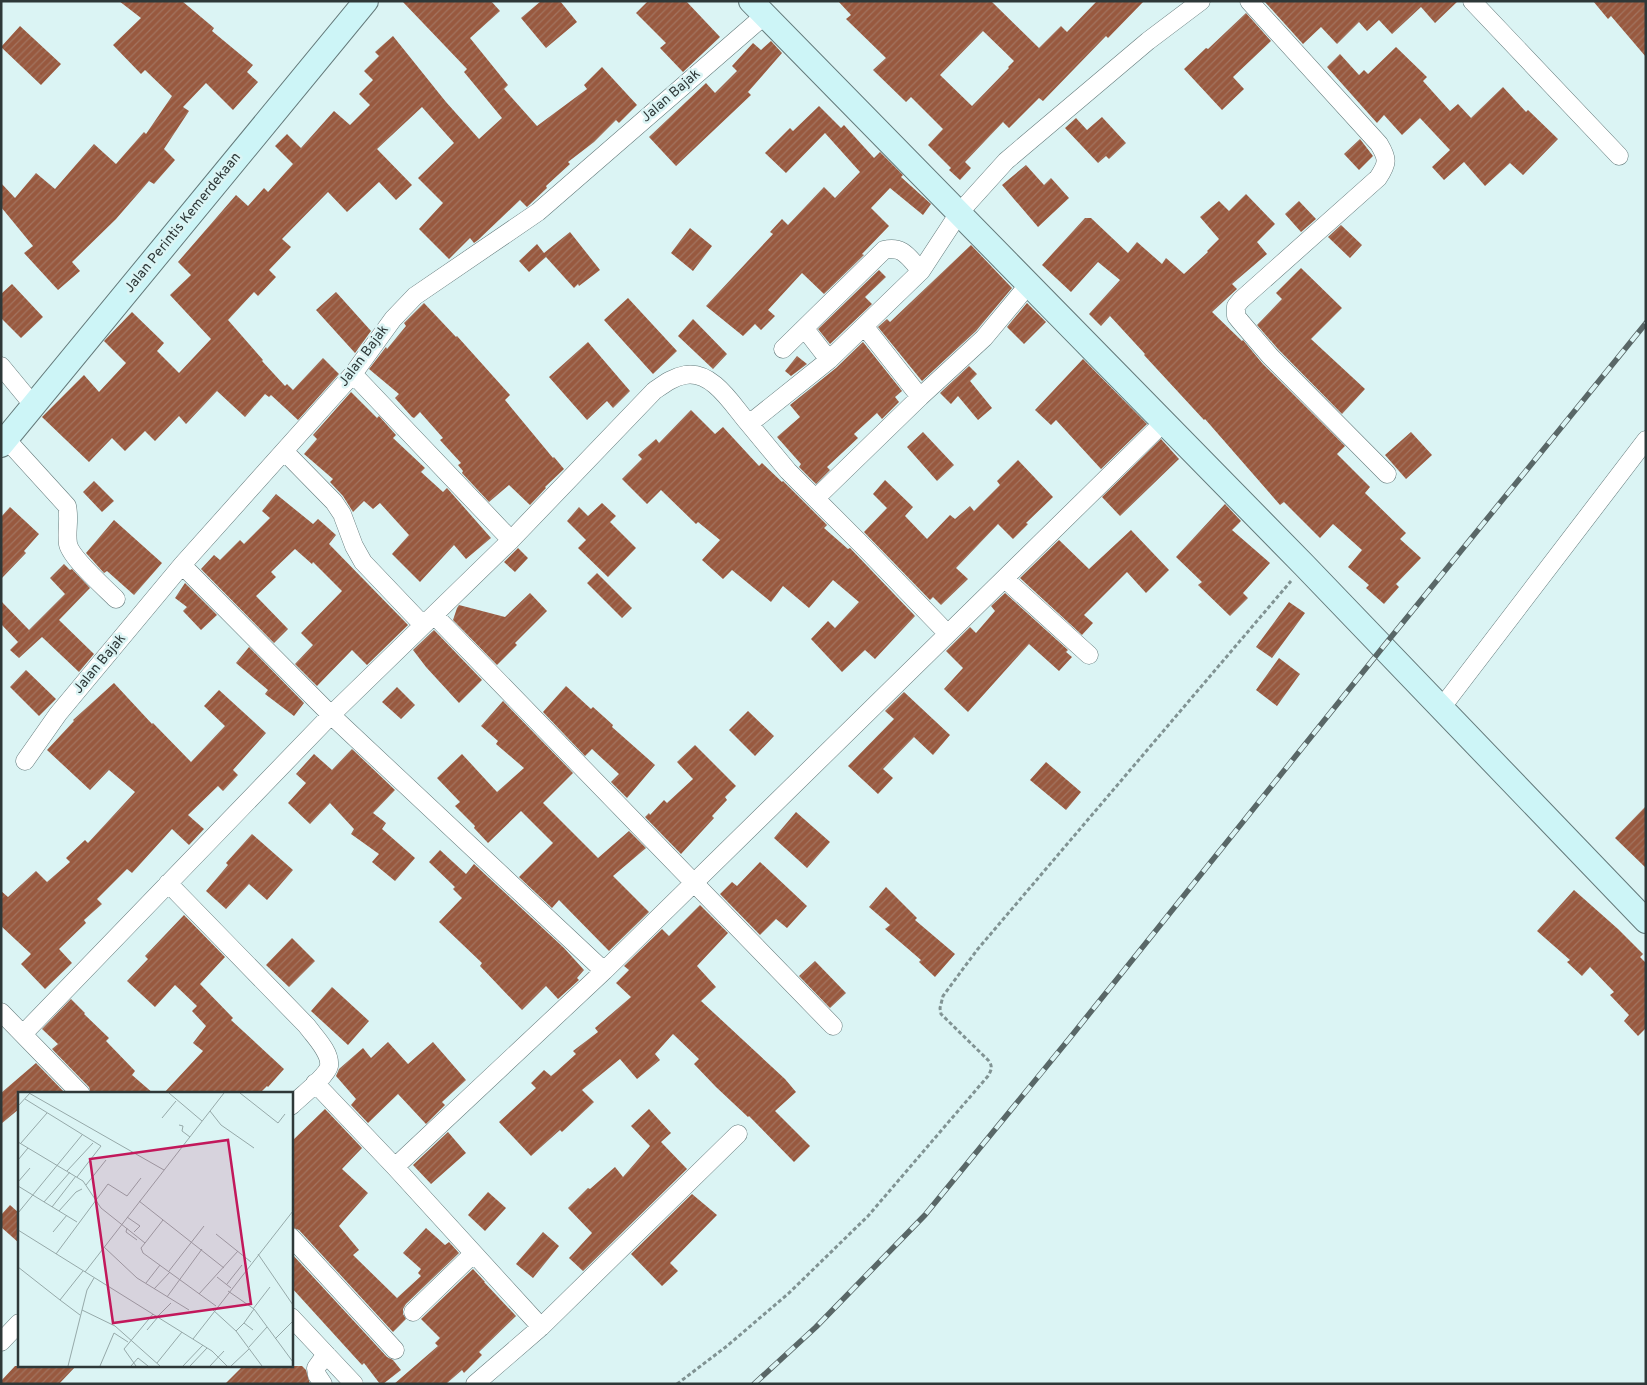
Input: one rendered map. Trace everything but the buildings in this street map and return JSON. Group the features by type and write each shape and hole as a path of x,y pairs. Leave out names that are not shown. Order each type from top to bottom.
{"street":[{"name":"Jalan Perintis Kemerdekaan","path":"4,442 366,1"},
{"path":"749,424 829,360 865,327 921,270 959,213 1006,162 1148,41 1201,1"},
{"path":"1249,1 1378,144 1386,156 1385,168 1378,178 1241,300 1236,306 1236,316 1270,356 1387,474"},
{"path":"1472,1 1618,156"},
{"path":"758,8 1304,565 1646,921"},
{"name":"Jalan Bajak","path":"25,761 58,714 182,565 353,374 393,319 415,296 538,212 758,8"},
{"path":"783,349 884,250 898,249 921,270"},
{"path":"816,498 984,338 1029,284"},
{"path":"865,327 920,398"},
{"path":"804,329 829,360"},
{"path":"1,366 34,406"},
{"path":"353,374 511,540"},
{"path":"23,1034 331,715 511,540 654,390 673,378 686,374 702,376 714,383 788,471 947,633"},
{"path":"395,1167 604,971 1164,422"},
{"path":"1442,707 1646,440"},
{"path":"4,442 67,506 70,516 68,546 72,553 116,599"},
{"path":"284,451 334,502 342,514 354,546 363,562 428,620 693,883 833,1026"},
{"path":"182,565 331,715 604,971"},
{"path":"1005,579 1089,655"},
{"path":"168,883 306,1026 322,1047 329,1067 324,1075 292,1105"},
{"path":"1,1012 79,1092"},
{"path":"315,1083 395,1167 541,1327"},
{"path":"475,1384 541,1327 738,1134"},
{"path":"292,1238 395,1350"},
{"path":"413,1312 473,1254"},
{"path":"292,1318 354,1384"},
{"path":"1,1342 18,1324"},
{"path":"323,1384 317,1375 316,1368 326,1354"}],"path":[{"path":"677,1384 727,1346 789,1293 868,1216 988,1076 991,1070 989,1061 941,1014 940,1008 943,996 977,950 1304,565"}],"railway":[{"path":"754,1384 816,1327 925,1215 1646,323"}]}
